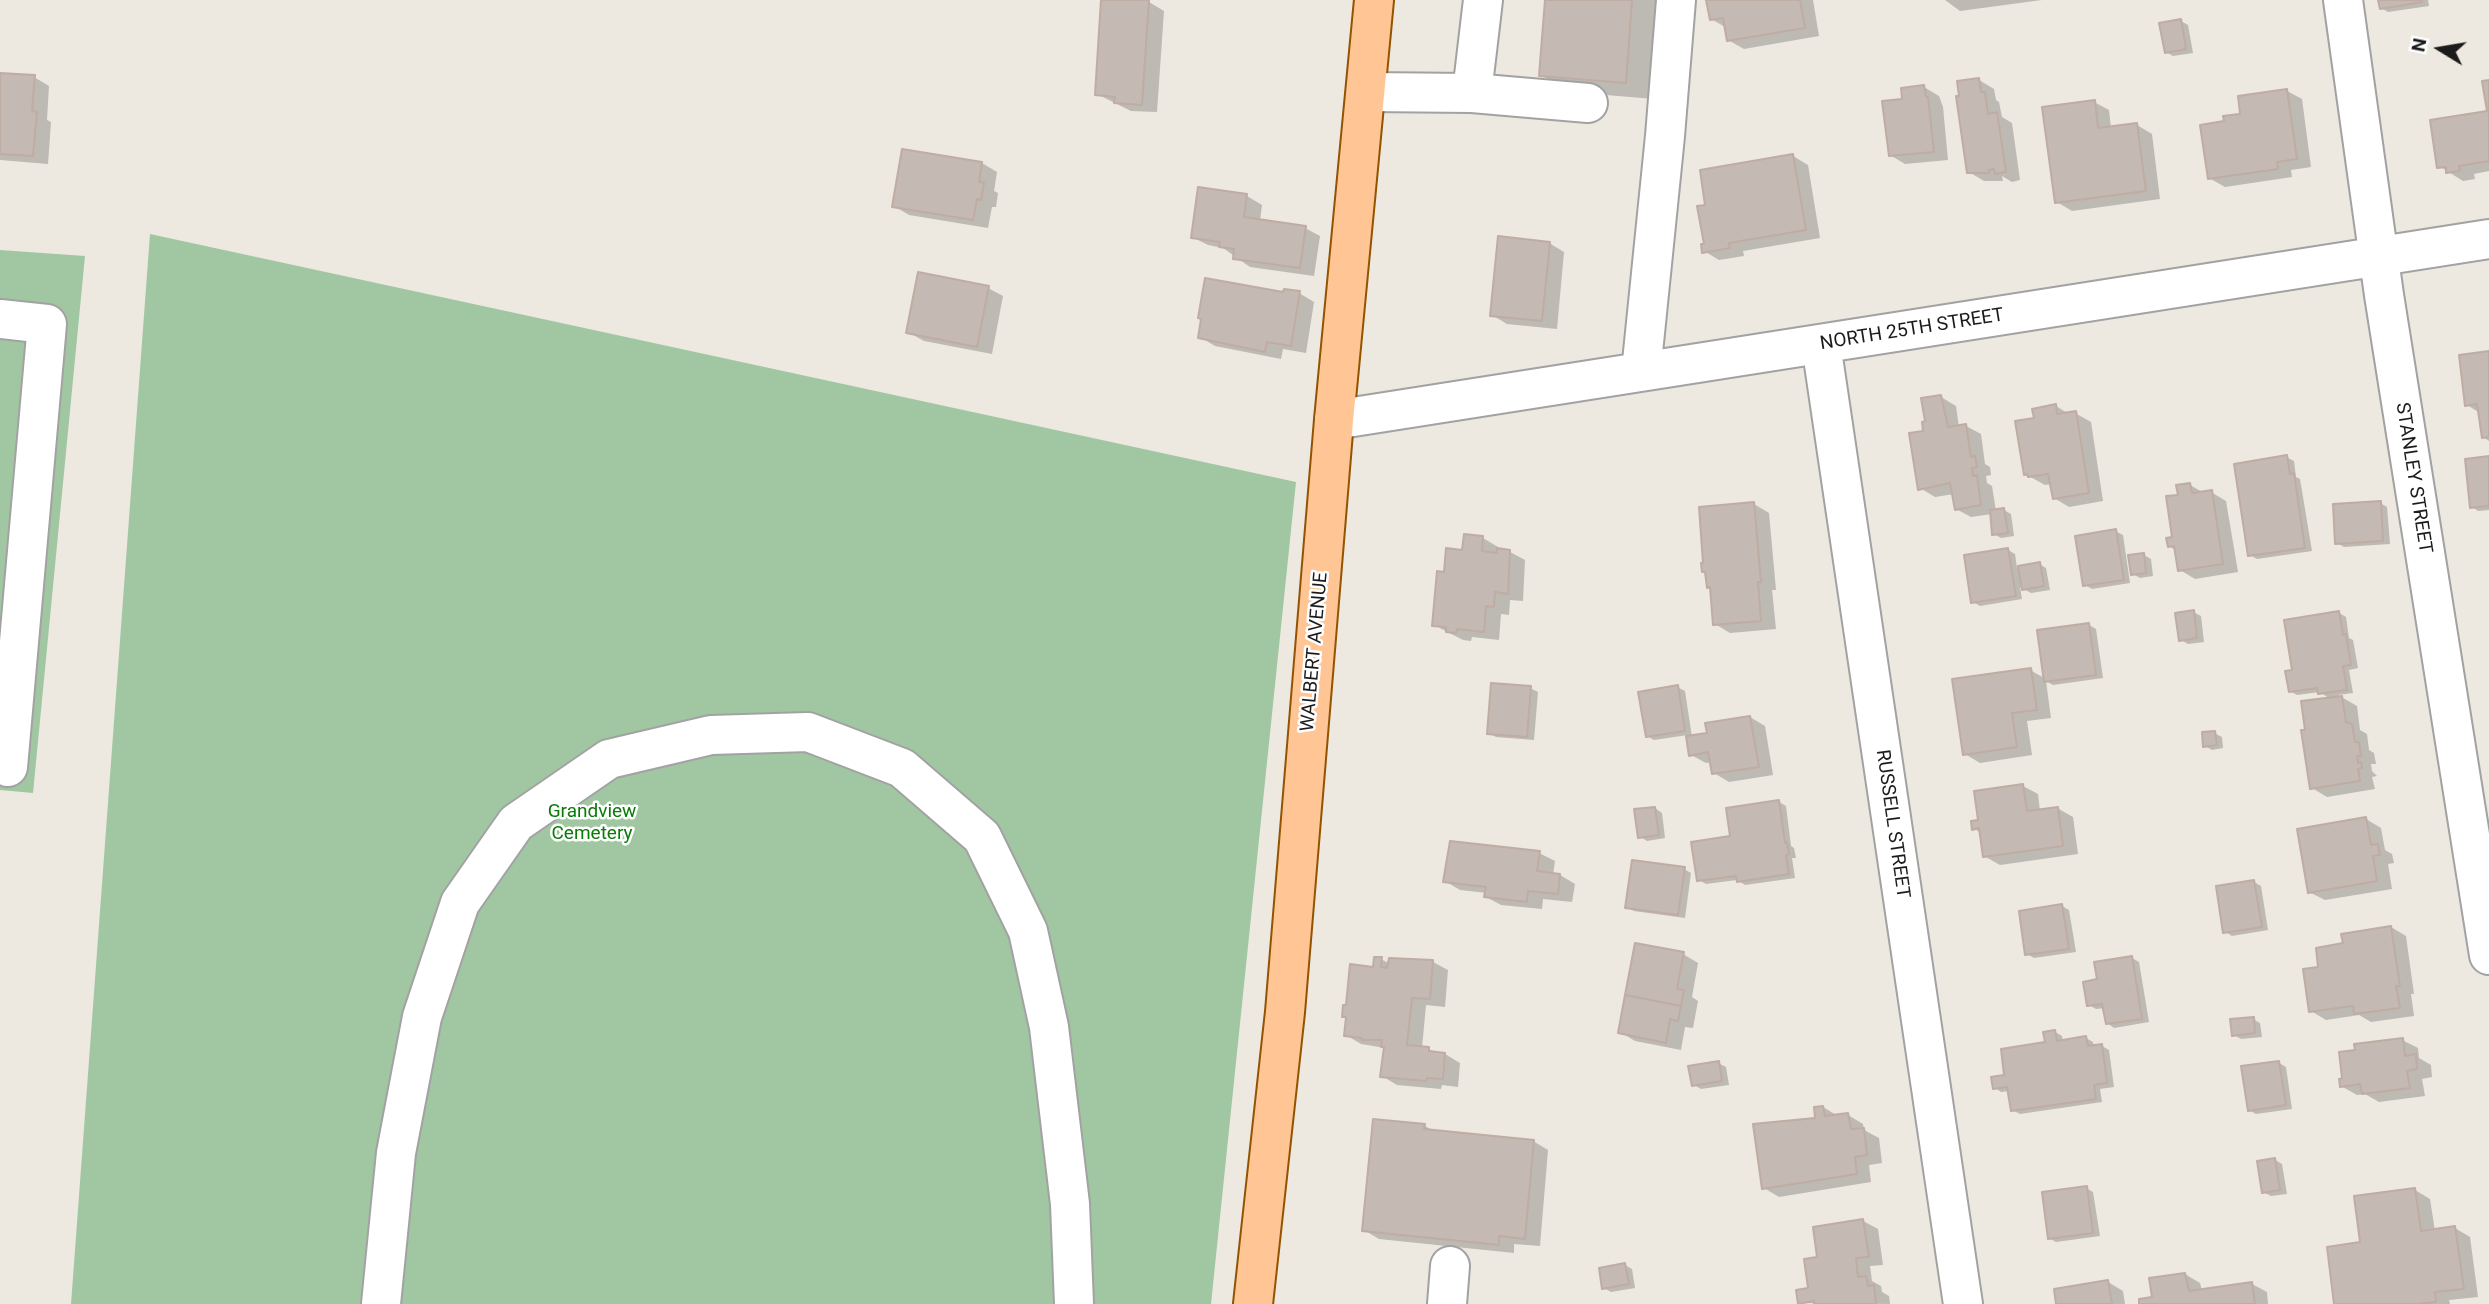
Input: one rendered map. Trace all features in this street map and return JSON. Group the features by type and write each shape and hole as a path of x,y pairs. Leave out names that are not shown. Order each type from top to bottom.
{"main road":[{"name":"WALBERT AVENUE","path":"1253,1304 1285,1013 1334,420 1374,0"}],"street":[{"path":"1472,93 1483,0"},
{"path":"1641,372 1676,0"},
{"name":"STANLEY STREET","path":"2343,0 2379,257 2489,955"},
{"path":"1367,92 1472,93 1588,103"},
{"name":"NORTH 25TH STREET","path":"1334,420 2489,239"},
{"path":"0,319 47,324 6,728 8,767"},
{"name":"RUSSELL STREET","path":"1821,344 1963,1304"},
{"path":"381,1304 396,1153 422,1017 460,903 516,823 609,759 711,735 808,732 902,768 982,837 1028,931 1052,1054 1070,1204 1074,1304"},
{"path":"1447,1304 1450,1266"}],"green space":[{"name":"Grandview Cemetery","path":"150,234 1296,482 1211,1304 71,1304"},
{"path":"0,250 85,256 33,793 0,790"}],"building":[{"path":"1101,0 1149,0 1142,105 1114,103 1115,97 1095,95"},
{"path":"1545,0 1632,0 1626,83 1539,76"},
{"path":"1706,0 1800,0 1805,28 1727,41 1723,18 1710,20"},
{"path":"2378,0 2422,0 2422,2 2380,9"},
{"path":"2181,19 2186,49 2165,53 2159,23"},
{"path":"0,73 35,75 32,111 37,112 33,156 0,154"},
{"path":"1979,78 1981,92 1985,92 1988,114 1997,112 2006,172 1995,174 1994,169 1989,170 1989,173 1967,173 1956,96 1959,96 1957,81"},
{"path":"2489,80 2489,161 2459,166 2460,171 2446,173 2446,167 2437,168 2430,120 2487,111 2482,81"},
{"path":"1924,85 1928,97 1934,152 1889,156 1882,101 1902,99 1901,88"},
{"path":"2287,89 2297,159 2277,162 2278,169 2208,179 2200,125 2224,121 2223,116 2240,114 2238,96"},
{"path":"2095,100 2098,128 2137,123 2146,191 2055,203 2042,107"},
{"path":"902,149 982,162 979,182 984,183 981,200 977,199 973,220 892,207"},
{"path":"1793,154 1806,230 1729,243 1730,248 1702,253 1701,244 1704,244 1697,206 1705,205 1700,170"},
{"path":"1198,187 1247,194 1244,217 1306,226 1300,268 1233,259 1234,249 1219,247 1220,242 1191,238"},
{"path":"1498,236 1550,242 1542,321 1490,316"},
{"path":"918,272 989,286 977,347 906,333"},
{"path":"1205,278 1283,292 1284,289 1300,291 1291,346 1267,342 1265,352 1198,338 1201,319 1198,318"},
{"path":"2489,351 2489,437 2482,438 2477,404 2465,406 2459,355"},
{"path":"1941,395 1948,427 1966,424 1971,457 1975,456 1977,467 1972,468 1973,476 1977,475 1981,505 1955,510 1950,483 1918,490 1909,433 1923,431 1922,422 1925,421 1921,398"},
{"path":"2056,404 2057,414 2076,411 2089,493 2053,499 2048,474 2028,477 2027,474 2024,475 2015,421 2034,418 2032,409"},
{"path":"2287,455 2290,474 2294,473 2305,548 2248,556 2234,464"},
{"path":"2489,456 2489,506 2470,508 2465,459"},
{"path":"2190,483 2192,493 2212,490 2223,564 2178,571 2174,546 2168,547 2166,538 2172,537 2166,496 2178,495 2176,485"},
{"path":"2381,501 2383,541 2335,544 2333,504"},
{"path":"1754,502 1761,582 1758,582 1761,621 1713,625 1710,587 1707,588 1705,572 1702,572 1699,507"},
{"path":"2004,508 2008,533 1992,535 1990,510"},
{"path":"2116,529 2124,580 2083,586 2075,536"},
{"path":"1464,534 1483,536 1482,551 1497,553 1497,548 1510,550 1508,594 1495,592 1494,607 1486,606 1484,632 1457,629 1456,633 1446,632 1446,627 1432,626 1437,571 1444,572 1446,548 1462,550"},
{"path":"2008,548 2016,596 1971,603 1964,555"},
{"path":"2144,553 2146,573 2131,575 2128,555"},
{"path":"2040,562 2044,586 2022,590 2018,566"},
{"path":"2194,610 2197,638 2179,641 2175,613"},
{"path":"2339,611 2351,665 2343,666 2347,690 2318,694 2317,688 2289,692 2285,671 2292,670 2284,620"},
{"path":"2089,623 2096,675 2044,682 2037,630"},
{"path":"2031,668 2037,710 2012,713 2017,747 1963,755 1952,679"},
{"path":"1491,683 1531,686 1527,737 1487,734"},
{"path":"1678,685 1685,731 1646,737 1638,692"},
{"path":"2342,696 2346,722 2352,724 2355,742 2359,742 2361,756 2357,756 2362,768 2358,769 2360,781 2310,789 2301,730 2305,730 2301,701"},
{"path":"1750,716 1759,767 1712,774 1708,752 1689,756 1686,736 1707,733 1705,723"},
{"path":"2215,731 2217,745 2203,747 2202,732"},
{"path":"2023,784 2027,811 2058,807 2063,846 1983,857 1979,828 1972,830 1971,821 1978,820 1974,791"},
{"path":"1779,800 1789,854 1786,855 1789,874 1737,882 1736,876 1697,881 1691,842 1730,836 1726,808"},
{"path":"1655,807 1659,835 1638,838 1634,809"},
{"path":"2366,817 2371,845 2378,844 2380,855 2373,856 2377,881 2308,893 2297,829"},
{"path":"1450,841 1540,851 1537,871 1560,874 1558,894 1528,891 1527,902 1484,897 1486,887 1443,882"},
{"path":"1632,860 1685,867 1678,915 1625,908"},
{"path":"2254,880 2262,927 2223,933 2216,886"},
{"path":"2062,904 2069,949 2025,955 2019,911"},
{"path":"2391,926 2400,986 2396,986 2400,1008 2354,1014 2353,1006 2309,1012 2303,969 2318,967 2316,948 2343,943 2341,934"},
{"path":"1635,943 1684,952 1677,989 1684,990 1681,1006 1625,995"},
{"path":"2132,956 2142,1019 2106,1024 2102,1004 2087,1006 2083,982 2097,979 2094,962"},
{"path":"1374,957 1382,957 1381,967 1387,968 1389,958 1433,960 1430,999 1412,998 1407,1045 1429,1047 1429,1051 1445,1053 1443,1079 1427,1078 1426,1081 1380,1077 1384,1047 1381,1047 1382,1040 1344,1036 1346,1017 1342,1017 1343,1005 1346,1005 1350,964 1373,967"},
{"path":"1625,995 1681,1006 1678,1021 1670,1019 1666,1043 1618,1033"},
{"path":"2254,1017 2255,1033 2232,1036 2230,1019"},
{"path":"2055,1030 2057,1041 2086,1036 2088,1046 2102,1044 2107,1083 2094,1085 2096,1099 2011,1111 2007,1087 1993,1089 1991,1077 2004,1075 2001,1049 2045,1042 2043,1032"},
{"path":"2403,1038 2405,1056 2416,1054 2417,1069 2407,1071 2410,1088 2362,1094 2360,1084 2340,1087 2339,1079 2342,1078 2339,1052 2355,1050 2354,1044"},
{"path":"1719,1061 1722,1081 1692,1086 1688,1066"},
{"path":"2279,1061 2286,1105 2248,1111 2241,1066"},
{"path":"1823,1106 1825,1116 1848,1113 1851,1129 1864,1128 1867,1155 1855,1157 1857,1174 1762,1189 1753,1124 1815,1118 1814,1107"},
{"path":"1373,1119 1425,1124 1424,1129 1534,1140 1525,1239 1499,1236 1499,1245 1362,1231"},
{"path":"2275,1158 2280,1190 2262,1193 2257,1161"},
{"path":"2087,1186 2093,1233 2048,1239 2042,1192"},
{"path":"2415,1188 2421,1231 2455,1226 2464,1289 2435,1292 2436,1302 2334,1304 2327,1247 2360,1242 2354,1196"},
{"path":"1863,1219 1869,1257 1856,1258 1858,1277 1866,1276 1868,1286 1874,1285 1876,1304 1814,1304 1814,1301 1798,1304 1796,1290 1808,1288 1804,1259 1817,1257 1813,1227"},
{"path":"1625,1263 1629,1284 1602,1289 1599,1268"},
{"path":"2185,1273 2189,1291 2252,1282 2255,1304 2139,1304 2139,1299 2152,1297 2149,1278"},
{"path":"2108,1280 2112,1304 2056,1304 2054,1289"}]}
